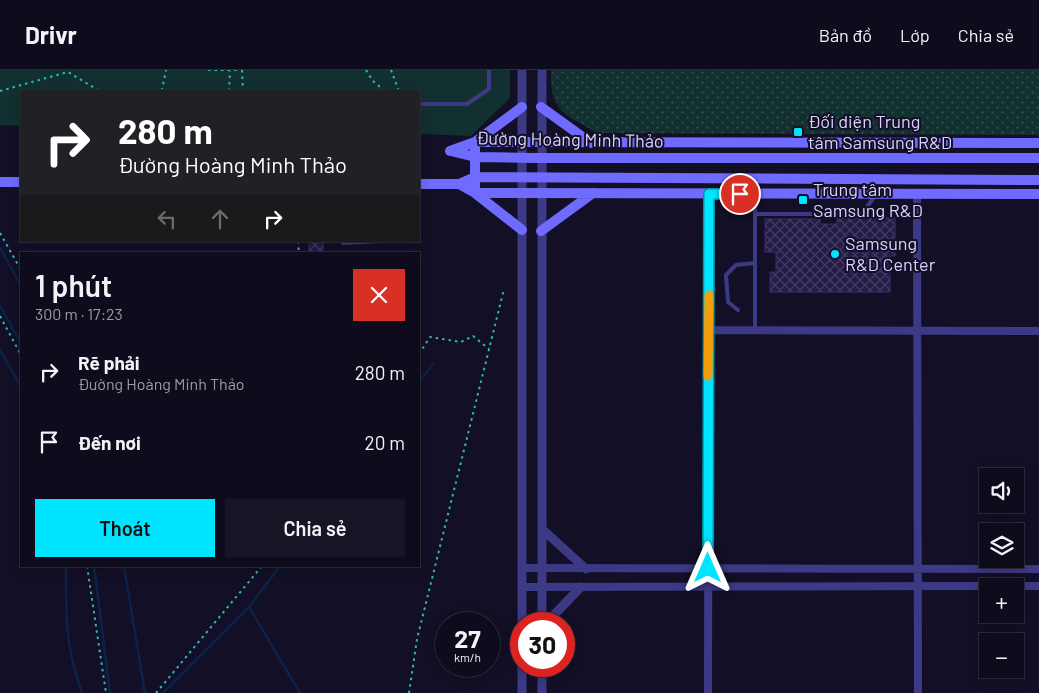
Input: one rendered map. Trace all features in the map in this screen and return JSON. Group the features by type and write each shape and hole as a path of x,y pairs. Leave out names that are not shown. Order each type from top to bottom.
{"main road":[{"path":"475,193 475,142 522,107"},
{"path":"541,107 591,143 592,158"},
{"name":"Đường Hoàng Minh Thảo","path":"1039,143 475,142 450,151 475,157 522,158 1039,158"},
{"path":"420,184 459,184 475,178 1039,180"},
{"path":"593,179 593,194"},
{"path":"0,182 20,182"},
{"path":"459,184 475,193 522,230"},
{"path":"475,193 1039,194"},
{"path":"541,231 593,194"}],"street":[{"path":"522,70 522,612"},
{"path":"542,70 543,612"},
{"path":"708,693 709,194"},
{"path":"917,194 918,693"},
{"path":"708,330 1039,331"},
{"path":"542,528 586,569"},
{"path":"522,568 1039,568"},
{"path":"522,587 979,586"},
{"path":"1024,586 1039,586"},
{"path":"556,612 581,587"},
{"path":"522,677 522,693"},
{"path":"542,677 542,693"}],"lane":[{"path":"420,104 467,104 488,89 489,70"},
{"path":"755,330 756,194"},
{"path":"756,214 857,214 863,212 876,194"},
{"path":"343,243 362,242"},
{"path":"738,310 732,307 726,296 727,272 736,265 755,263"}],"path":[{"path":"0,91 68,72 98,90 162,90 166,70"},
{"path":"208,70 241,70 243,90"},
{"path":"366,70 372,81 384,90"},
{"path":"392,70 399,90"},
{"path":"229,90 230,71"},
{"path":"0,233 20,268"},
{"path":"409,693 417,639 504,289"},
{"path":"0,316 20,353"},
{"path":"420,352 430,337 462,342 473,336 489,349"},
{"path":"88,567 106,693"},
{"path":"156,693 261,567"}],"green space":[{"path":"0,70 510,70 510,98 471,136 420,134 420,90 20,90 20,126 0,125"},
{"path":"551,70 1039,70 1039,135 597,133 568,116 556,104 551,84"}],"building":[{"name":"Samsung R&D Center","path":"837,218 895,218 895,256 890,256 890,292 770,292 770,272 776,272 776,252 765,252 765,219 820,219 820,224 837,224"},
{"path":"309,242 323,242 323,252 309,252"}],"waterway":[{"path":"0,248 20,284"},
{"path":"0,305 20,342"},
{"path":"0,350 20,385"},
{"path":"420,381 433,364"},
{"path":"66,567 69,645 82,693"},
{"path":"94,567 110,693"},
{"path":"124,567 145,693"},
{"path":"163,693 249,607 279,567"},
{"path":"249,607 300,693"}],"slow traffic":[{"path":"708,376 709,295"}],"place":[{"name":"Đối diện Trung tâm Samsung R&D","path":"798,132"},
{"name":"Trung tâm Samsung R&D","path":"803,200"},
{"name":"Samsung R&D Center","path":"835,254"}],"route":[{"path":"708,568 709,194 740,194"}]}
